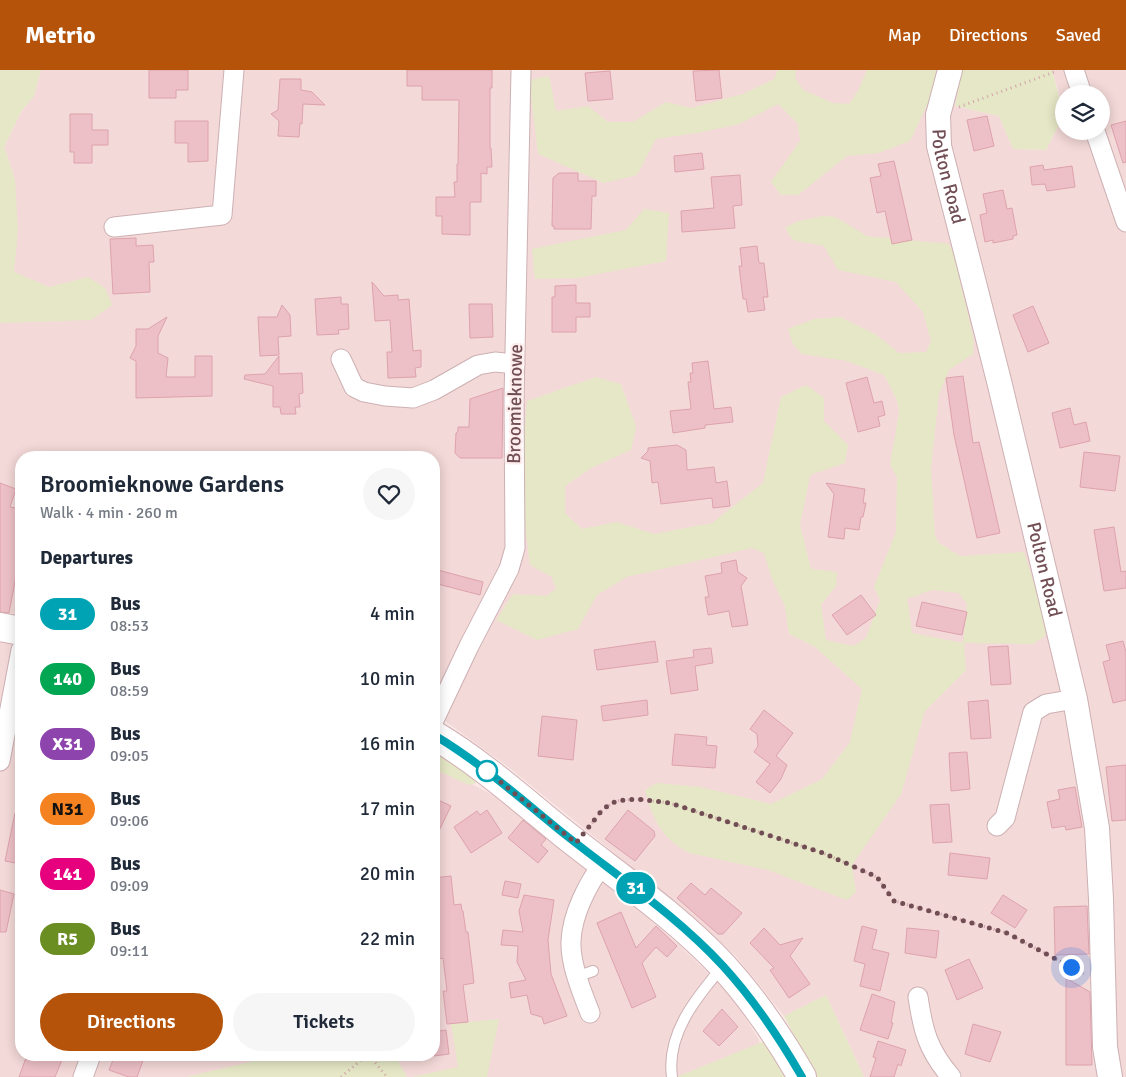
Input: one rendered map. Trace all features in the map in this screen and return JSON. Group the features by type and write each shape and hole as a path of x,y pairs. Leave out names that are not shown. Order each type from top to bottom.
{"main road":[{"path":"0,627 15,630"},
{"path":"440,739 492,774 576,843 644,895 723,966 766,1019 802,1077"}],"street":[{"path":"114,228 222,215 234,70"},
{"name":"Broomieknowe","path":"440,707 469,646 509,570 515,548 515,364 521,70"},
{"name":"Polton Road","path":"950,70 938,115 939,146 1000,381 1075,699 1097,828 1105,1047 1110,1077"},
{"path":"1074,70 1079,85"},
{"path":"1098,140 1126,222"},
{"path":"341,359 354,386 364,392 413,398 434,390 478,366 495,362 515,364"},
{"path":"0,762 15,682"},
{"path":"997,826 1005,818 1033,712 1046,704 1075,699"},
{"path":"590,1013 585,974 570,942 580,904 595,875 604,863"},
{"path":"918,997 930,1018 932,1053 951,1077"},
{"path":"83,1077 89,1061"}],"lane":[{"path":"672,1077 670,1066 673,1045 690,1008 723,966"}],"path":[{"path":"938,115 1060,70"},
{"path":"576,843 603,809 616,801 637,799 670,803 823,853 877,877 894,901 1007,933 1103,984"},
{"path":"341,1077 361,1061"},
{"path":"373,1061 387,1077"}],"shaded area":[{"path":"41,70 962,70 955,106 999,116 1013,149 1046,150 1055,132 1055,140 1110,140 1110,85 1056,85 1052,70 1126,70 1126,1077 864,1077 826,995 784,1016 735,955 671,899 507,766 440,717 440,451 15,451 15,614 0,611 0,184 15,179 4,147 21,112 34,96"},
{"path":"0,637 15,641 15,1061 440,1061 440,767 533,816 681,947 732,996 758,1038 771,1077 0,1077"}],"green space":[{"path":"0,70 41,70 34,96 21,112 4,147 15,179 18,230 14,272 49,287 88,277 105,288 112,305 91,320 0,323"},
{"path":"778,70 796,70 795,78 803,90 833,103 849,104 858,91 867,70 938,70 930,99 910,141 878,153 847,156 798,195 781,195 771,182 800,141 798,124 778,104 739,124 656,139 637,175 604,183 538,154 529,80 549,76 556,111 588,106 608,122 633,122 666,102 691,108 743,94 774,79"},
{"path":"962,70 1052,70 1056,85 1055,132 1046,150 1013,149 999,116 955,106"},
{"path":"644,209 669,213 666,261 577,278 535,279 532,249 626,230"},
{"path":"823,216 835,217 867,236 949,244 954,255 974,340 973,354 949,370 939,394 931,468 935,536 939,543 960,556 1024,552 1047,623 1045,636 1033,644 964,643 966,670 925,711 901,794 852,865 856,892 847,900 768,870 690,853 680,848 660,828 651,810 645,790 657,783 700,787 771,804 822,779 850,742 862,689 815,647 789,634 785,606 772,579 764,553 752,548 627,577 597,595 578,629 537,640 496,620 513,594 546,596 556,589 552,577 530,565 520,487 527,401 596,377 621,384 636,427 631,450 591,468 565,486 565,513 582,529 617,522 654,534 712,523 763,483 781,397 806,385 824,398 824,421 848,445 845,463 810,475 800,525 811,569 837,572 836,586 821,605 826,640 854,646 866,638 880,600 874,587 896,532 897,477 890,465 899,413 897,400 884,375 847,361 802,354 793,344 788,329 814,319 840,317 875,334 899,353 926,352 931,341 923,312 896,282 838,270 824,246 793,240 785,228 796,222","holes":["932,590 959,593 967,604 963,643 912,633 907,599"]},
{"path":"440,752 476,776 476,783 469,785 440,772"},
{"path":"826,995 864,1077 816,1077 784,1016"},
{"path":"499,1019 487,1077 412,1077 458,1067 451,1024"},
{"path":"767,1040 787,1077 670,1077 679,1076"},
{"path":"254,1061 398,1061 407,1077 186,1077"}],"building":[{"path":"149,70 188,70 188,90 176,90 176,98 149,98"},
{"path":"407,70 492,70 492,88 490,88 490,148 492,167 487,167 487,174 481,173 481,202 470,202 470,235 442,234 442,216 436,216 436,197 455,197 454,182 457,182 458,164 459,100 422,100 422,86 407,86"},
{"path":"719,70 722,98 696,101 693,71"},
{"path":"610,71 613,99 588,101 585,73"},
{"path":"280,79 301,79 301,90 312,92 325,105 303,104 299,137 278,136 279,121 271,114 278,110"},
{"path":"70,114 92,114 92,130 108,130 108,145 92,145 92,163 74,163 74,152 70,152"},
{"path":"987,116 994,146 974,151 967,120"},
{"path":"175,121 208,121 208,161 188,162 188,143 175,143"},
{"path":"1126,121 1126,162 1123,163 1111,125"},
{"path":"702,153 704,169 675,172 674,156"},
{"path":"894,161 912,240 892,244 885,211 877,213 870,178 881,176 878,164"},
{"path":"1043,165 1044,170 1072,166 1075,187 1047,191 1045,184 1032,185 1030,167"},
{"path":"559,173 578,173 578,181 596,181 596,196 592,196 591,229 554,229 554,226 552,226 553,178"},
{"path":"740,175 742,205 733,206 735,228 682,232 681,211 714,208 711,177"},
{"path":"1003,190 1007,209 1012,208 1017,235 1013,236 1013,239 993,243 993,240 985,242 980,215 987,213 983,194"},
{"path":"136,238 136,246 153,245 154,262 149,262 150,292 113,294 110,239"},
{"path":"757,246 759,263 764,263 768,297 763,297 765,310 748,312 746,299 743,299 739,266 742,266 740,248"},
{"path":"372,282 384,296 398,295 398,300 409,299 413,351 421,350 421,367 415,368 416,377 388,378 387,352 392,352 390,320 375,321"},
{"path":"576,285 576,303 590,303 590,317 576,317 576,332 552,332 552,297 555,297 555,286"},
{"path":"341,297 341,304 348,304 349,329 338,330 339,334 317,335 315,299"},
{"path":"469,304 492,304 493,337 470,338"},
{"path":"282,305 290,315 291,336 278,337 279,355 260,356 258,317 277,317"},
{"path":"1033,306 1049,343 1028,352 1013,315"},
{"path":"167,317 158,336 158,353 168,358 166,377 195,377 195,356 212,356 212,396 136,398 136,361 130,358 136,346 136,329 148,329"},
{"path":"279,356 279,374 302,373 303,393 299,394 300,407 295,407 296,414 281,414 280,407 273,407 273,386 244,379 245,375 265,374"},
{"path":"708,361 714,409 731,407 733,422 705,425 705,428 673,433 670,411 691,409 688,382 691,382 690,373 693,373 692,363"},
{"path":"963,376 973,443 979,442 1000,533 977,538 954,435 946,378"},
{"path":"867,377 874,403 882,401 885,415 878,417 880,426 858,432 846,383"},
{"path":"503,388 502,458 460,458 455,453 456,433 458,427 469,427 470,399"},
{"path":"1070,408 1074,425 1086,422 1090,441 1060,448 1052,413"},
{"path":"677,445 686,450 687,470 714,467 716,483 727,481 730,506 713,508 712,498 661,504 658,482 652,483 650,461 641,458 648,451 648,448"},
{"path":"1084,452 1120,456 1115,491 1080,487"},
{"path":"0,483 15,489 10,507 15,508 15,582 9,613 0,612"},
{"path":"826,483 865,489 863,503 866,503 859,530 845,528 844,539 828,537 834,494"},
{"path":"1114,527 1121,572 1126,571 1126,588 1104,591 1094,530"},
{"path":"736,560 738,572 747,578 741,586 748,625 732,627 729,611 708,615 705,597 709,597 705,576 722,573 721,563"},
{"path":"440,571 483,582 480,595 440,585"},
{"path":"861,595 876,615 847,635 832,615"},
{"path":"922,602 967,612 962,635 916,626"},
{"path":"655,641 658,662 597,670 594,650"},
{"path":"1123,641 1126,652 1126,700 1113,703 1103,662 1110,660 1106,645"},
{"path":"1008,646 1011,684 991,685 988,647"},
{"path":"711,648 713,663 695,666 698,690 671,694 666,661 694,657 693,650"},
{"path":"647,700 648,715 603,721 601,706"},
{"path":"988,700 991,738 971,739 968,702"},
{"path":"764,710 793,733 776,756 787,765 781,779 770,793 756,782 770,764 754,752 758,746 757,734 750,729"},
{"path":"542,716 577,720 573,760 538,756"},
{"path":"675,734 707,737 706,745 717,746 715,768 672,765"},
{"path":"967,752 970,789 951,791 949,753"},
{"path":"1126,765 1126,820 1112,821 1106,767"},
{"path":"1075,787 1082,827 1066,830 1065,826 1052,828 1047,802 1060,799 1058,790"},
{"path":"440,801 451,806 440,829"},
{"path":"949,804 952,842 933,843 930,805"},
{"path":"487,810 502,833 471,853 454,827 477,811 480,815"},
{"path":"628,810 654,831 655,836 635,861 605,839"},
{"path":"15,813 15,863 5,861"},
{"path":"523,820 546,839 541,845 548,851 538,863 508,838"},
{"path":"950,853 990,858 987,879 948,875"},
{"path":"451,876 454,905 461,904 466,932 468,932 474,983 463,985 468,1022 447,1024 443,991 447,991 443,958 440,959 440,877"},
{"path":"505,881 521,884 518,898 502,895"},
{"path":"691,883 705,895 711,888 742,913 723,934 718,934 677,898"},
{"path":"0,890 14,894 6,932 0,932"},
{"path":"524,895 554,900 548,940 551,974 567,1016 544,1024 542,1017 531,1014 527,995 511,998 509,983 526,980 517,962 518,946 501,945 503,930 523,932 519,911"},
{"path":"1003,895 1027,910 1015,928 991,913"},
{"path":"1087,906 1089,954 1055,955 1054,907"},
{"path":"621,912 636,948 656,926 677,946 667,957 656,947 642,963 656,997 632,1008 597,923"},
{"path":"862,926 877,930 872,949 889,953 880,991 860,986 865,964 854,961"},
{"path":"764,928 780,945 803,938 790,956 810,984 789,998 770,970 774,968 750,943"},
{"path":"907,928 939,931 936,958 905,953"},
{"path":"969,959 983,988 957,1000 945,970"},
{"path":"1066,978 1090,992 1092,1065 1066,1065"},
{"path":"872,994 895,1002 891,1023 893,1023 888,1039 860,1030"},
{"path":"722,1009 738,1027 719,1046 703,1031"},
{"path":"973,1024 1001,1032 990,1062 965,1054"},
{"path":"446,1030 449,1054 440,1055 440,1031"},
{"path":"878,1041 906,1050 901,1066 898,1064 894,1077 870,1077 876,1058 873,1057"},
{"path":"25,1061 62,1061 55,1077 19,1077"},
{"path":"113,1061 143,1061 137,1077 129,1077 109,1070"}],"bus line":[{"name":"31","path":"440,739 492,774 563,833 644,895 699,943 723,966 766,1019 802,1077"}],"route":[{"path":"487,771 576,843 603,809 616,801 637,799 670,803 778,840 823,853 877,877 894,901 1007,933 1071,967"}]}
